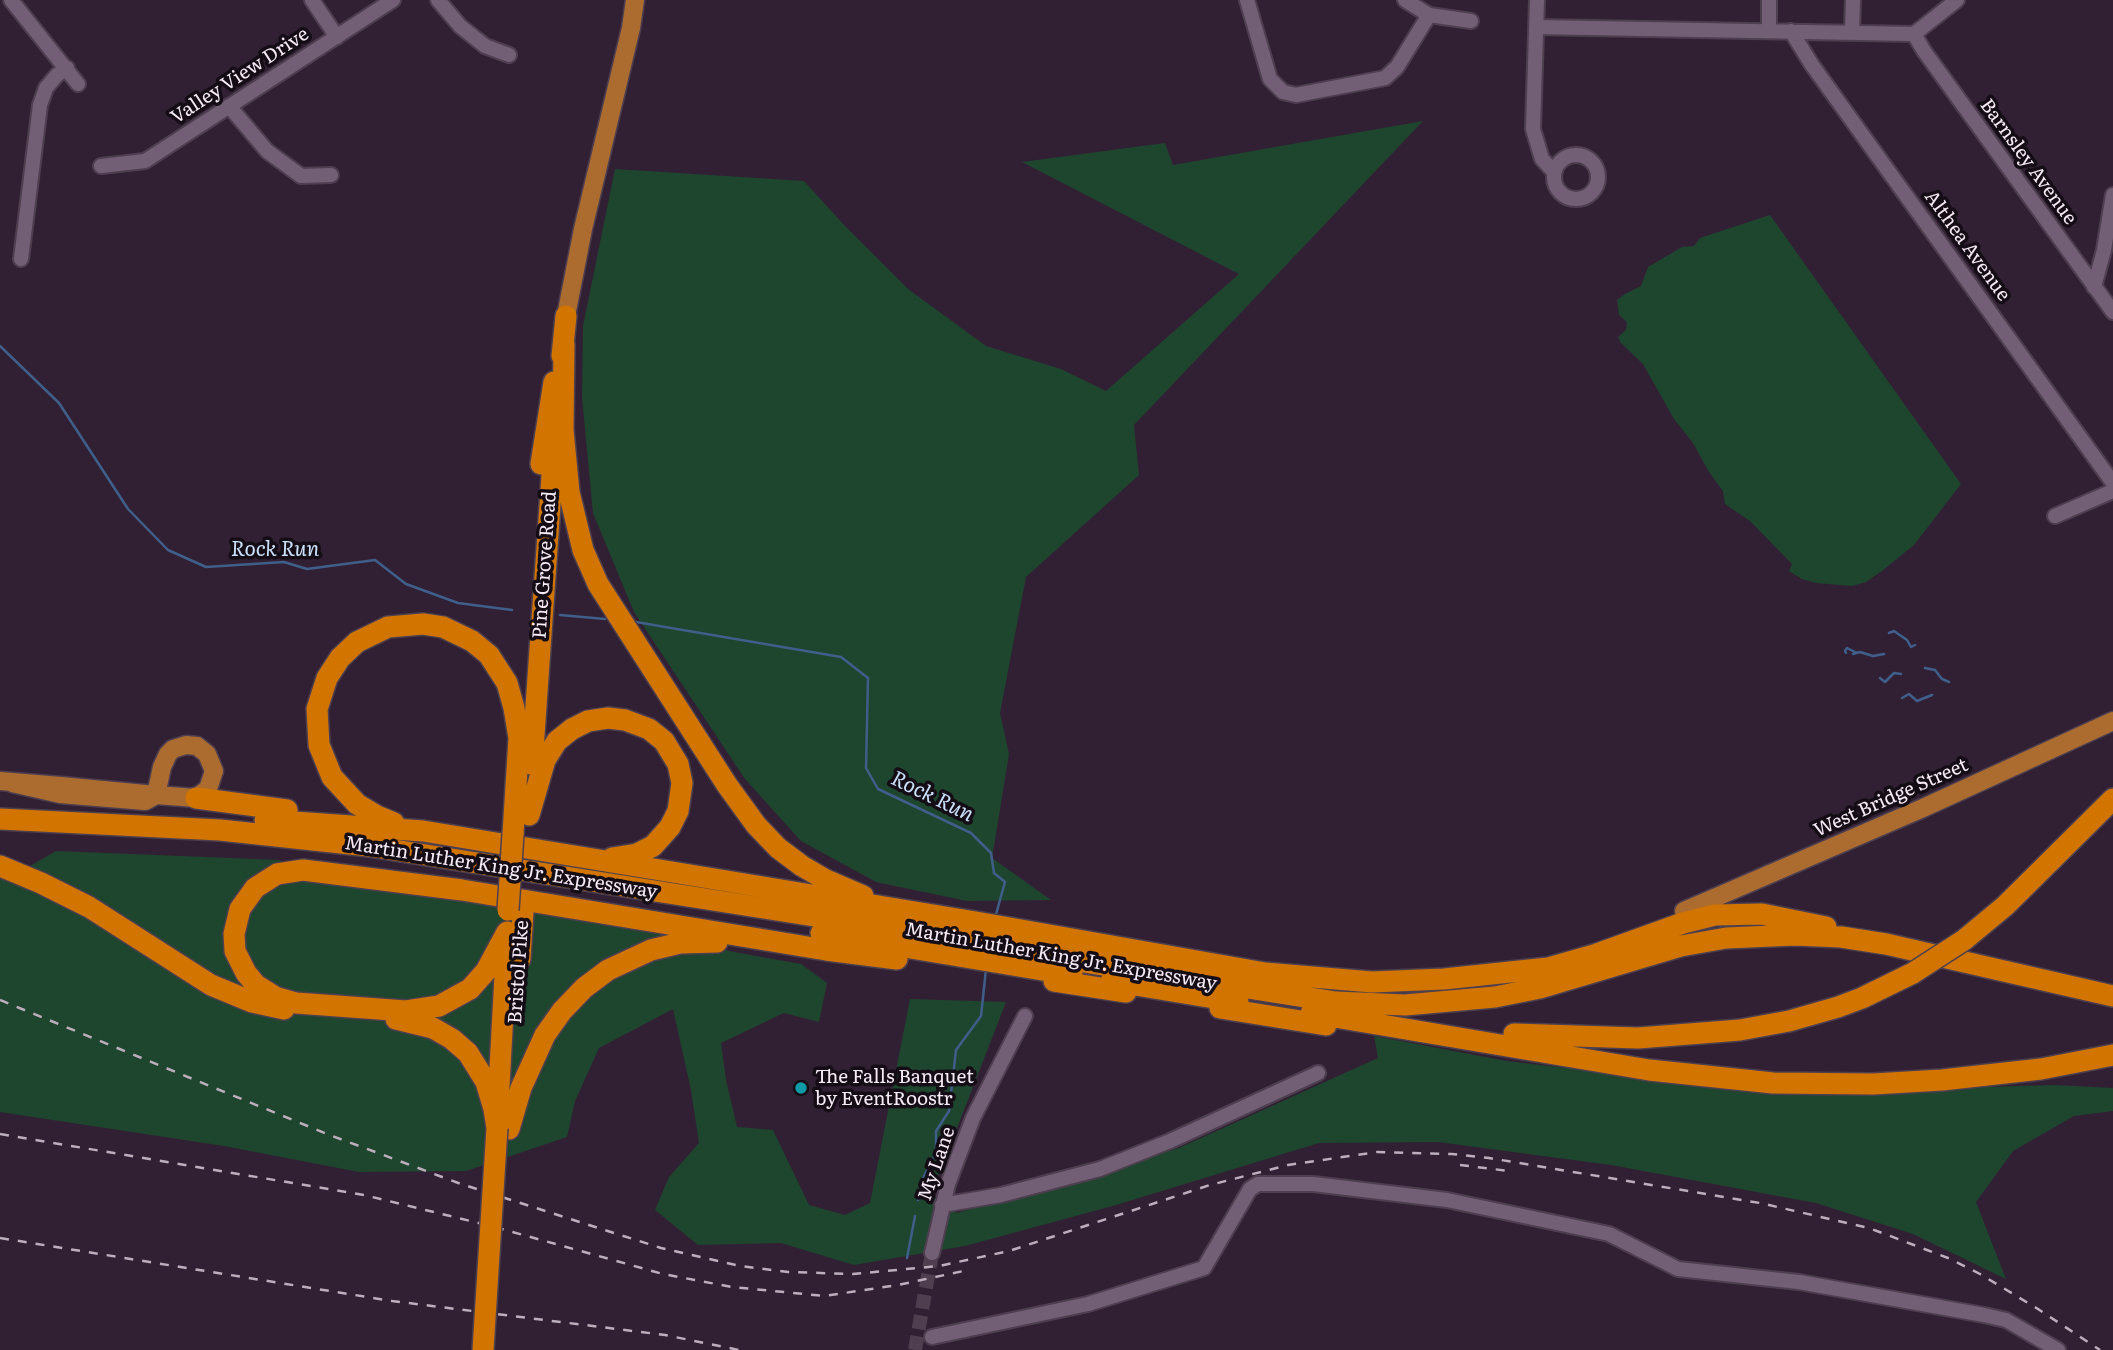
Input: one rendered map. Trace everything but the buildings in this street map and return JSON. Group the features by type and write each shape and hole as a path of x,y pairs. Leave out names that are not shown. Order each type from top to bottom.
{"highway":[{"name":"Pine Grove Road","path":"523,829 566,316"},
{"name":"Pine Grove Road","path":"519,738 537,497 549,408 566,316"},
{"path":"564,344 563,430 569,492 583,550 606,598 736,799 756,825 778,848 814,874 838,886 865,897 928,915 970,945 1007,950 1070,951 1320,979 1395,982 1548,968 1694,919 1727,914 1762,914 1790,918 1909,949"},
{"path":"423,831 387,821 357,804 339,787 326,766 318,745 317,709 327,678 348,650 367,635 401,625 434,625 463,635 489,655 502,673 511,695 519,738 523,829"},
{"path":"523,829 545,760 557,741 572,729 588,721 608,718 625,720 649,729 670,748 678,764 682,793 675,820 659,841 645,851 628,857 591,859"},
{"path":"196,798 350,819 378,827"},
{"path":"1410,1028 1638,1038 1706,1034 1764,1026 1814,1014 1862,998 1913,973 1964,940 2004,906 2113,799"},
{"path":"43,821 199,816 423,831 928,915"},
{"name":"Martin Luther King Jr. Expressway","path":"0,819 220,830 344,843 970,945"},
{"name":"Bristol Pike","path":"503,1128 515,911 523,829"},
{"name":"Martin Luther King Jr. Expressway","path":"0,832 194,841 330,854 970,945"},
{"path":"0,866 89,907 204,981 240,998 281,1009 406,1021 433,1028 452,1039 475,1062 503,1128"},
{"path":"515,911 486,971 470,989 439,1006 406,1012 296,1003 275,997 256,985 246,974 235,951 234,934 240,909 255,888 277,874 303,870 462,890 826,950"},
{"path":"1492,974 1595,946 1684,911"},
{"path":"495,1350 507,932"},
{"name":"Martin Luther King Jr. Expressway","path":"1007,950 1298,997 1382,1006 1450,1003 1518,993 1563,982 1657,952 1726,938 1820,935 1909,949 2113,996"},
{"path":"483,1350 503,1128 545,1035 573,1000 608,970 651,950 695,942 826,950 970,945 1007,950 1480,1050 1649,1070"},
{"name":"Martin Luther King Jr. Expressway","path":"1007,950 1174,992 1410,1028 1649,1070 1773,1083 1873,1084 1997,1075 2113,1055"}],"main road":[{"name":"Pine Grove Road","path":"631,28 635,0"},
{"name":"Pine Grove Road","path":"566,316 583,229 640,0"},
{"name":"West Bridge Street","path":"1684,911 2113,721"},
{"path":"6,782 156,795 196,798 208,789 214,771 207,754 191,745 179,746 168,754 162,767 156,795"}],"street":[{"path":"12,0 78,84"},
{"path":"312,0 337,37"},
{"name":"Valley View Drive","path":"101,166 145,161 393,0"},
{"path":"438,0 460,26 485,46 509,55"},
{"path":"1247,0 1270,79 1283,92 1296,95 1385,78 1397,67 1429,15"},
{"path":"1405,0 1429,15 1471,21"},
{"path":"1537,0 1533,129 1542,159 1555,173"},
{"path":"1769,0 1769,31"},
{"path":"1852,32 1853,0"},
{"path":"1536,27 1914,34 1957,0"},
{"name":"Althea Avenue","path":"1791,31 1828,87 2113,483"},
{"name":"Barnsley Avenue","path":"1914,34 2113,312"},
{"path":"21,260 42,97 51,81 67,68"},
{"path":"229,106 267,151 301,176 331,175"},
{"path":"2094,287 2104,250 2113,195"},
{"path":"2055,516 2107,494 2113,507"},
{"name":"My Lane","path":"932,1253 942,1205 972,1118 1025,1016"},
{"path":"942,1205 1001,1195 1100,1168 1181,1136 1318,1073"},
{"path":"932,1337 1088,1304 1203,1268 1250,1189 1258,1184 1313,1184 1447,1200 1609,1234 1678,1269 1799,1282 1984,1315 2006,1320 2058,1350"}],"green space":[{"path":"1423,121 1134,425 1139,475 1026,577 1000,713 1009,754 992,858 1051,900 967,901 876,882 801,841 745,779 634,612 593,513 582,398 583,326 615,169 804,181 908,289 986,346 1061,369 1106,391 1239,274 1022,162 1165,143 1173,165"},
{"path":"1770,215 1961,484 1914,545 1866,582 1852,586 1816,583 1789,571 1792,564 1750,521 1725,504 1723,491 1693,443 1674,419 1643,364 1618,337 1626,330 1627,322 1619,315 1617,300 1641,286 1648,267 1682,247 1694,246 1700,238"},
{"path":"56,851 280,860 304,879 653,931 734,952 801,964 827,983 819,1022 784,1013 721,1043 726,1080 737,1127 773,1130 809,1205 845,1215 870,1203 910,999 1006,1002 931,1195 957,1213 1179,1148 1378,1058 1374,1036 1507,1061 1779,1093 2054,1085 2113,1088 2113,1111 2074,1116 2013,1151 1976,1202 2006,1279 1913,1234 1816,1203 1611,1165 1438,1142 1319,1143 1116,1205 965,1246 854,1265 781,1243 698,1245 655,1210 669,1177 699,1143 691,1090 673,1009 599,1048 575,1101 567,1137 466,1171 359,1172 224,1146 0,1112 0,864 30,866"}],"waterway":[{"name":"Rock Run","path":"0,346 59,403 128,509 168,550 206,567 284,562 307,569 375,560 406,584 458,603 512,610"},
{"name":"Rock Run","path":"560,615 605,619"},
{"name":"Rock Run","path":"636,622 841,657 868,678 866,768 878,789 971,833 991,853 994,873 1005,882 995,918"},
{"path":"1889,633 1894,631 1907,640 1911,647 1915,645"},
{"path":"1846,653 1847,648 1857,653"},
{"path":"1853,654 1884,654"},
{"path":"1925,668 1935,670 1942,679 1949,682"},
{"path":"1880,678 1885,682 1894,673 1901,674"},
{"path":"1902,698 1909,694 1917,701 1932,695"},
{"name":"Rock Run","path":"918,1200 921,1182 936,1153 936,1131 949,1111 956,1050 981,1016 986,969"},
{"name":"Rock Run","path":"907,1258 915,1216"}],"tunnel":[{"path":"915,1350 932,1253"}],"railway":[{"path":"0,1000 327,1134 461,1184 661,1248 740,1266 788,1272 853,1274 939,1266 1009,1251 1210,1185 1288,1165 1377,1152 1452,1154 1760,1203 1869,1228 1948,1258 1980,1274 2100,1350"},
{"path":"0,1134 364,1195 491,1226 663,1274 732,1287 824,1296 898,1285 968,1270"},
{"path":"1460,1165 1509,1171"},
{"path":"0,1238 392,1301 665,1335 739,1350"}],"place":[{"name":"The Falls Banquet by EventRoostr","path":"801,1088"}]}
